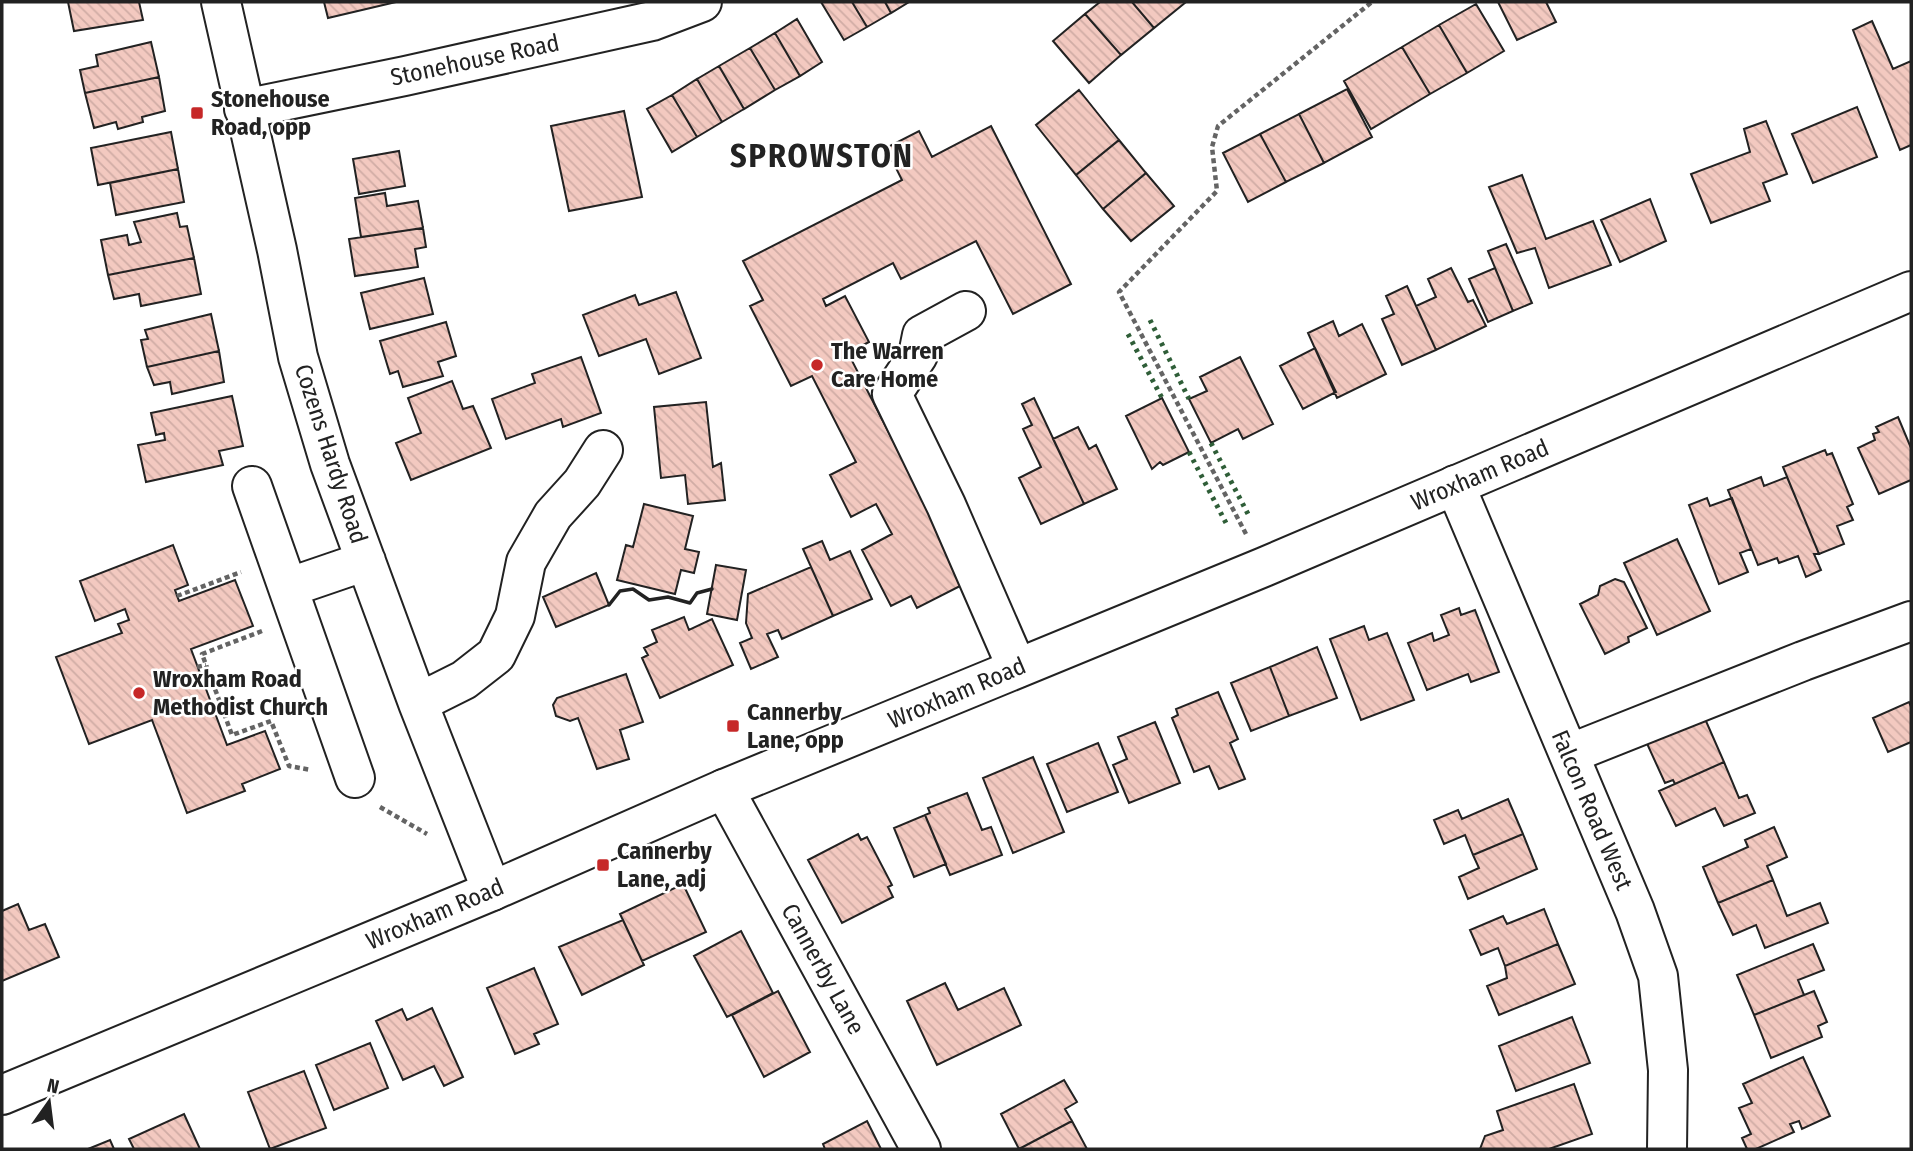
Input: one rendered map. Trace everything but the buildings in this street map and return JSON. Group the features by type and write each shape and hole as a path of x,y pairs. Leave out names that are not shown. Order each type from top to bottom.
{"street":[{"name":"Cozens Hardy Road","path":"221,2 277,250 298,357 330,464 418,703 492,891"},
{"name":"Stonehouse Road","path":"244,109 652,21 702,2"},
{"name":"Wroxham Road","path":"2,1095 492,891 724,789 1264,567 1911,290"},
{"path":"966,311 922,335 918,355 892,394 946,505 1017,668"},
{"path":"418,703 464,680 496,655 515,616 526,562 553,515 582,483 603,450"},
{"name":"Falcon Road West","path":"1455,485 1635,911 1658,976 1668,1070 1667,1149"},
{"path":"252,486 363,790"},
{"path":"290,587 366,561"},
{"path":"1569,754 1911,621"},
{"name":"Cannerby Lane","path":"724,789 921,1149"}],"path":[{"path":"1264,567 1119,292 1217,191 1212,147 1218,126 1372,2"},
{"path":"177,596 241,572 244,581"},
{"path":"259,621 263,631 201,654 232,735 271,721 289,766 315,770"},
{"path":"197,667 206,665"},
{"path":"363,790 437,840"}],"hedge":[{"path":"1150,320 1189,399"},
{"path":"1128,334 1162,398"},
{"path":"1211,443 1248,514"},
{"path":"1189,452 1226,523"}],"wall":[{"path":"609,605 620,591 633,589 649,600 668,597 690,603 697,593 712,589"}],"place":[{"name":"Stonehouse Road, opp","path":"197,113"},
{"name":"The Warren Care Home","path":"817,365"},
{"name":"Wroxham Road Methodist Church","path":"139,693"},
{"name":"Cannerby Lane, opp","path":"733,726"},
{"name":"Cannerby Lane, adj","path":"603,865"}],"district":[{"name":"SPROWSTON","path":"822,156"}]}
